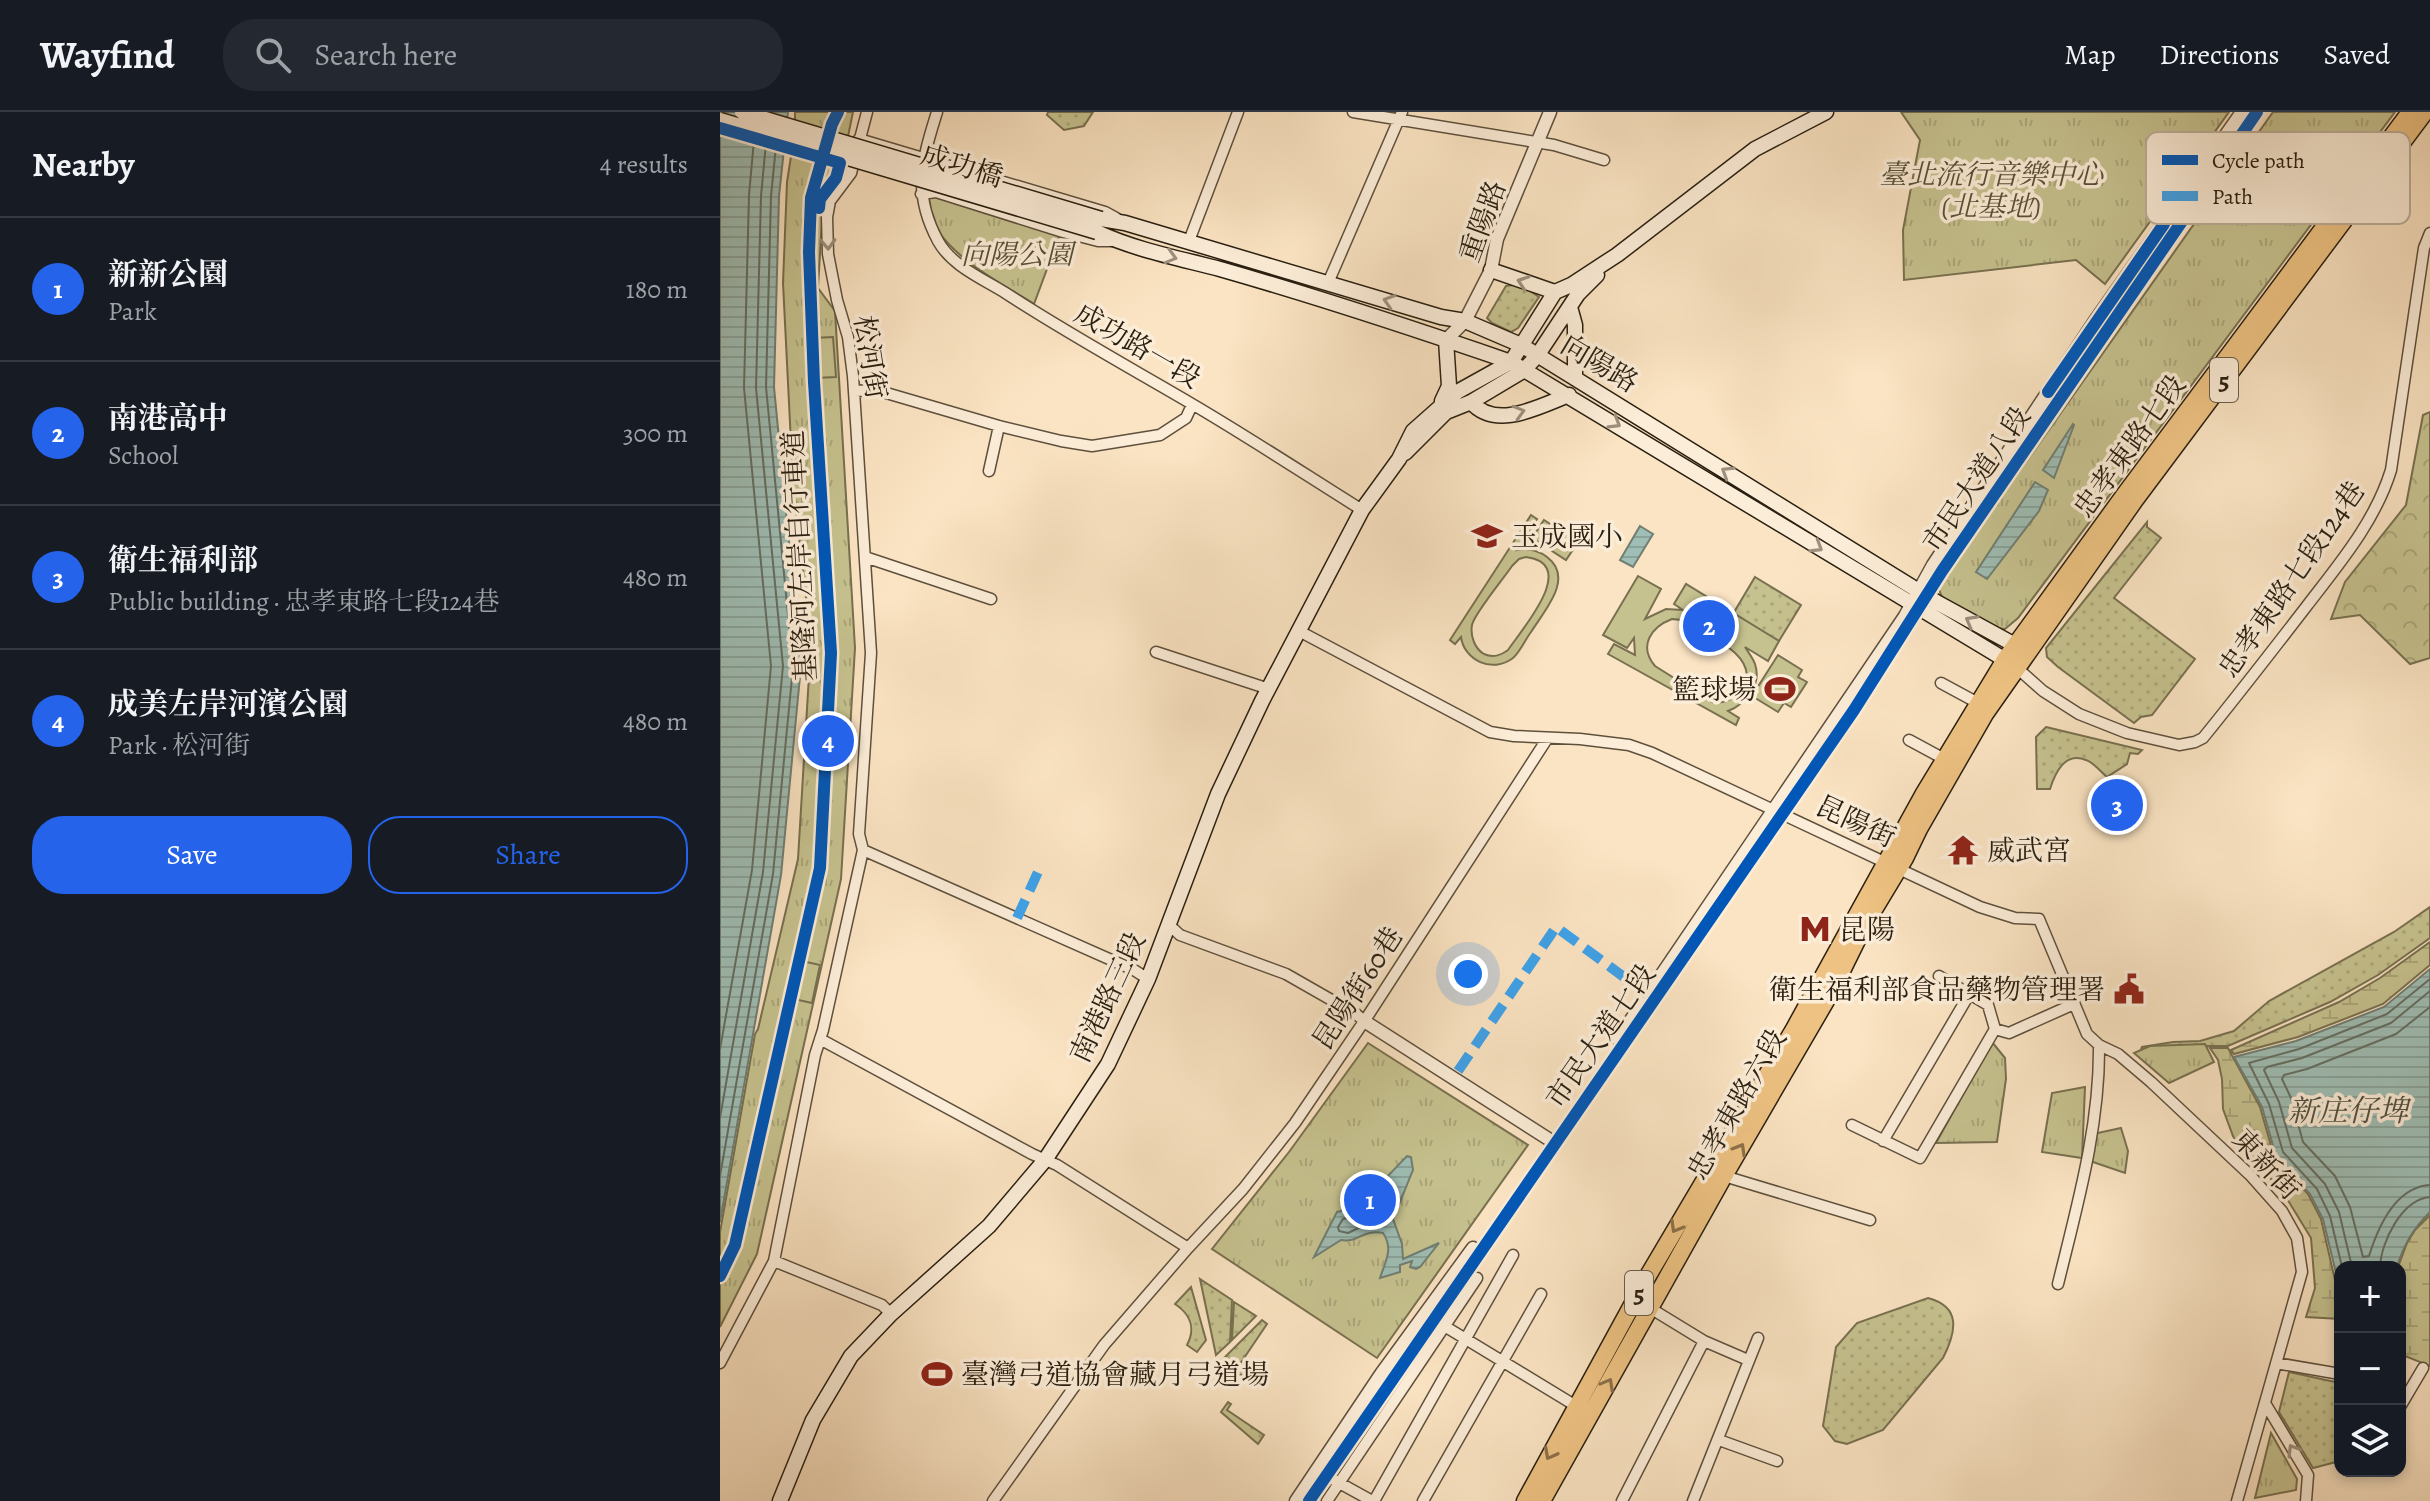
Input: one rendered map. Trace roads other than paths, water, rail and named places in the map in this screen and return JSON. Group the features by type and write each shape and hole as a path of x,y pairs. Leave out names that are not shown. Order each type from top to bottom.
{"main road":[{"name":"成功橋","path":"742,112 1099,226"},
{"path":"1399,459 1446,412 1471,402 1517,366 1521,345 1555,292 1617,255 1755,149 1826,112"},
{"name":"忠孝東路七段","path":"2395,132 2410,112"},
{"name":"忠孝東路七段","path":"2410,132 2425,112"},
{"name":"成功橋","path":"720,120 1099,226"},
{"name":"向陽路","path":"1099,226 1125,223 1189,241 1441,317 1465,321 1521,345 1919,600"},
{"name":"忠孝東路七段","path":"2017,656 2125,494 2326,224"},
{"name":"忠孝東路七段","path":"2017,656 2341,224"},
{"name":"向陽路","path":"1099,226 1118,242 1220,269 1446,340 1517,366 2017,656"},
{"path":"1399,459 1413,431 1457,392 1537,356 1578,294 1617,255"},
{"path":"1491,270 1555,292"},
{"path":"1570,307 1575,325 1575,378"},
{"path":"1439,406 1449,386 1446,340"},
{"path":"1471,402 1479,411 1502,417 1569,395"},
{"name":"南港路三段","path":"780,1501 813,1420 851,1356 891,1314 989,1226 1045,1160 1108,1064 1148,979 1218,794 1362,510 1399,459"},
{"name":"忠孝東路六段","path":"1540,1497 1834,987 1923,795 1978,703 2017,656"},
{"name":"忠孝東路六段","path":"1540,1497 1576,1406 1649,1274 2017,656"}],"street":[{"name":"松河街","path":"720,1363 774,1261 815,1055 863,850 859,834 871,653 855,391 848,337 828,254 827,217 830,201 851,173 867,112"},
{"path":"937,112 923,157 921,194 936,192 1098,241 1118,242"},
{"path":"1189,241 1238,112"},
{"path":"1353,112 1401,116 1554,145 1604,160"},
{"name":"重陽路","path":"1446,340 1465,321 1491,270 1497,239 1550,112"},
{"name":"市民大道八段","path":"2228,132 2242,112"},
{"name":"市民大道八段","path":"2243,132 2257,112"},
{"path":"1328,283 1401,116"},
{"path":"859,139 1105,212 1125,223"},
{"name":"成功路一段","path":"921,194 939,243 953,261 1362,510"},
{"name":"市民大道八段","path":"1919,600 1933,565 2163,224"},
{"name":"市民大道八段","path":"1919,600 2179,224"},
{"name":"忠孝東路七段124巷","path":"2017,656 2043,691 2079,714 2127,733 2179,745 2203,738 2326,581 2371,518 2383,495 2391,470 2424,248 2430,233"},
{"path":"855,391 876,390 999,426 1092,446 1160,435 1186,418 1192,405"},
{"path":"989,471 999,426"},
{"path":"865,557 991,599"},
{"name":"市民大道七段","path":"1296,1501 1381,1374 1434,1320 1550,1140 1778,811 1854,710 1919,600"},
{"name":"昆陽街","path":"1299,631 1480,728 1514,736 1629,745 1993,912 2039,919 2087,1034 2099,1045"},
{"path":"1156,652 1269,689"},
{"path":"1941,683 1978,703"},
{"name":"昆陽街60巷","path":"993,1501 1104,1345 1243,1189 1295,1123 1547,739"},
{"path":"1909,740 1946,760"},
{"name":"市民大道七段","path":"1309,1501 1778,811"},
{"path":"863,850 1148,979"},
{"path":"1168,924 1180,935 1286,974 1356,1014 1550,1140"},
{"path":"1852,1125 1920,1158 1995,1029 1988,1005 1939,976"},
{"path":"1883,1141 1970,993"},
{"path":"1995,1029 2009,1033 2074,1004"},
{"path":"820,1039 1057,1165 1188,1248"},
{"path":"2058,1284 2087,1162 2098,1084 2099,1045"},
{"name":"東新街","path":"2099,1045 2118,1054 2151,1082 2250,1175 2282,1211 2297,1238 2302,1272 2237,1501"},
{"path":"1724,1176 1870,1220"},
{"path":"1325,1475 1373,1501 1513,1255"},
{"path":"774,1261 882,1305 891,1314"},
{"path":"1327,1501 1434,1320 1477,1278"},
{"path":"1423,1501 1541,1294"},
{"path":"1650,1308 1704,1341 1748,1360"},
{"path":"1434,1320 1576,1406"},
{"path":"1693,1501 1758,1338"},
{"path":"1622,1501 1704,1341"},
{"path":"2276,1363 2334,1373"},
{"path":"2401,1405 2423,1368"},
{"path":"2265,1403 2308,1475 2306,1501"},
{"path":"1719,1440 1777,1461"}],"water":[{"path":"720,112 788,112 779,196 774,387 801,666 781,875 720,1222"},
{"path":"2074,425 2054,478 2043,470"},
{"path":"2035,482 2048,490 2039,511 1987,579 1976,572"},
{"path":"1640,526 1653,534 1633,567 1620,560"},
{"name":"新庄仔埤","path":"2430,969 2430,1212 2410,1237 2399,1261 2334,1261 2334,1265 2323,1219 2310,1194 2276,1156 2262,1107 2234,1057 2296,1041 2384,1007"},
{"path":"1407,1156 1411,1157 1413,1170 1393,1219 1402,1244 1403,1259 1439,1243 1420,1267 1410,1267 1412,1261 1400,1265 1400,1272 1380,1278 1388,1256 1388,1245 1383,1233 1376,1232 1352,1240 1341,1240 1314,1257 1337,1212 1357,1208 1363,1199 1372,1196"}],"place":[{"name":"玉成國小","path":"1487,536"},
{"name":"南港高中","path":"1709,626"},
{"name":"籃球場","path":"1780,689"},
{"name":"成美左岸河濱公園","path":"828,741"},
{"name":"衛生福利部","path":"2117,805"},
{"name":"威武宮","path":"1963,850"},
{"name":"昆陽","path":"1815,929"},
{"name":"衛生福利部食品藥物管理署","path":"2129,989"},
{"name":"新新公園","path":"1370,1200"},
{"name":"臺灣弓道協會藏月弓道場","path":"937,1374"}],"park label":[{"name":"臺北流行音樂中心 (北基地)","path":"1991,190"},
{"name":"向陽公園","path":"1017,254"}]}
